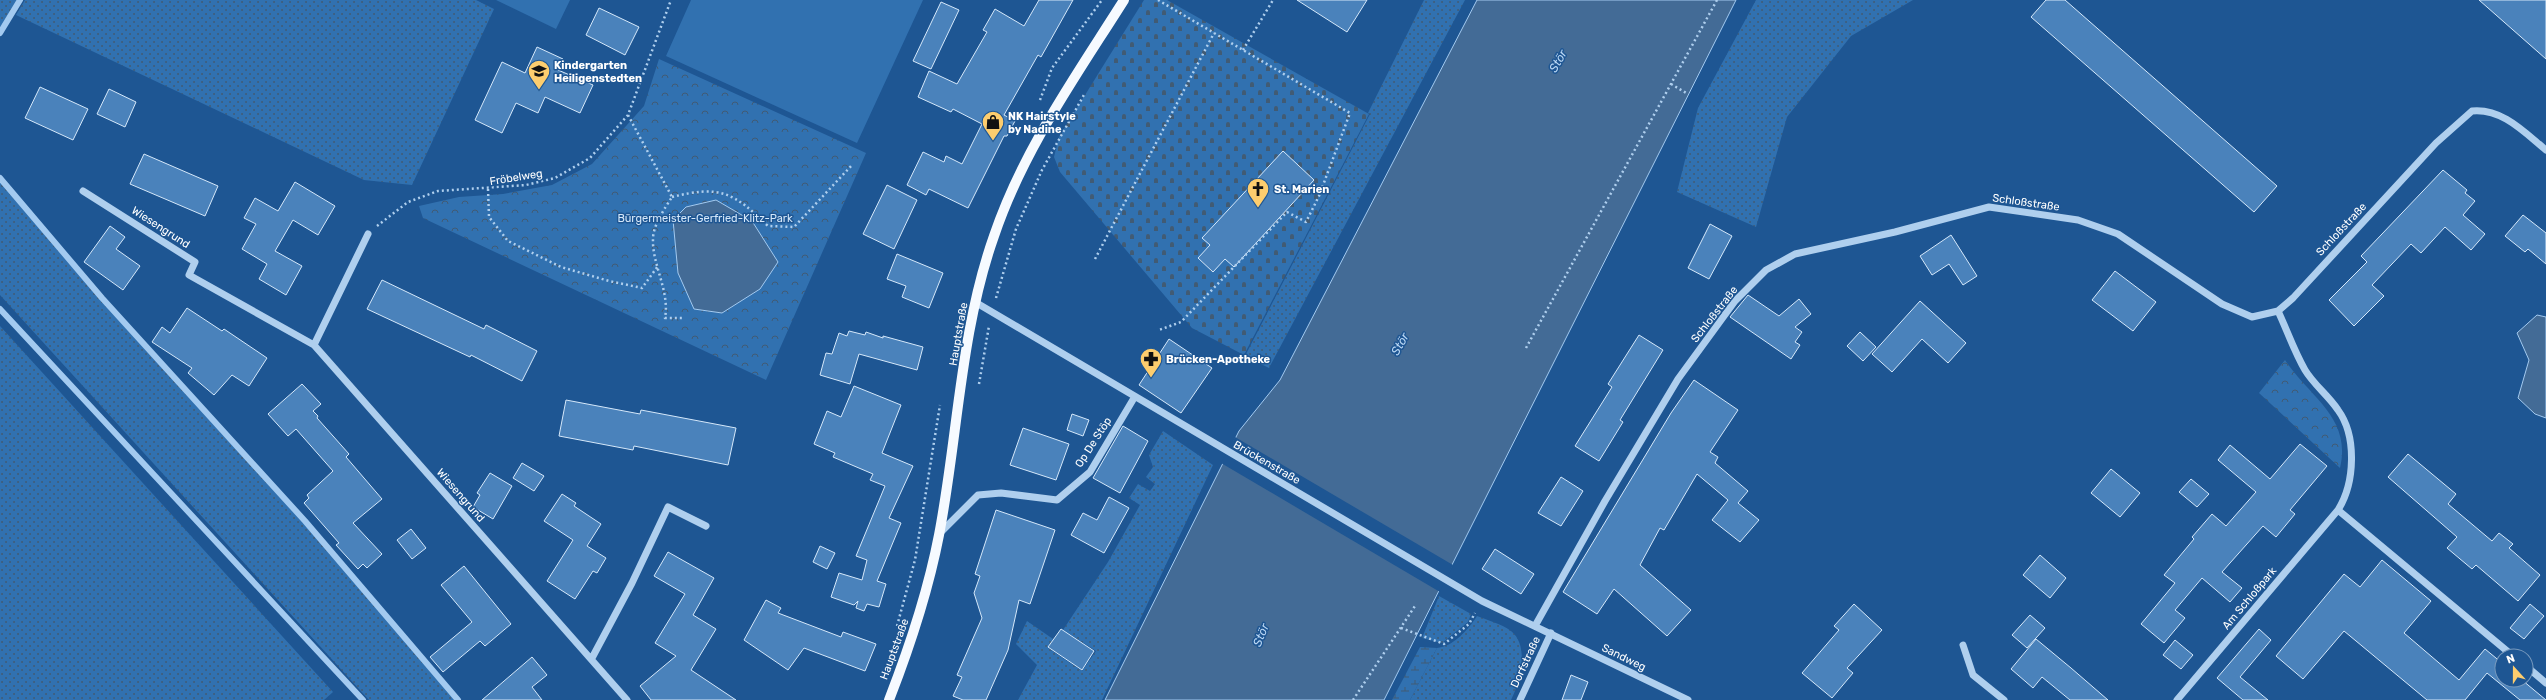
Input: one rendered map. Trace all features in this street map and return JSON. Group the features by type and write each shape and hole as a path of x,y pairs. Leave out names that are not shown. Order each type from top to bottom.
{"main road":[{"name":"Hauptstraße","path":"889,700 912,639 939,534 975,302 994,236 1027,155 1124,0"}],"street":[{"name":"Schloßstraße","path":"1536,626 1605,501 1678,379 1735,301 1766,270 1795,254 1895,232 1989,207 2078,220 2098,226 2129,240 2190,284 2236,311 2252,317 2278,311 2436,144 2472,111 2493,112 2507,119 2546,150"},
{"name":"Wiesengrund","path":"83,191 194,262 189,275 314,345 592,658 627,700"},
{"path":"314,345 368,234"},
{"name":"Brückenstraße","path":"975,302 1134,398 1220,447 1482,602 1551,633"},
{"name":"Am Schloßpark","path":"2177,700 2338,510 2347,492 2350,479 2349,437 2346,423 2339,411 2305,370 2278,311"},
{"name":"Op De Stöp","path":"939,534 978,496 1001,493 1057,500 1090,472 1134,398"},
{"path":"592,658 632,583 668,507 706,526"},
{"path":"2338,510 2504,648"},
{"name":"Dorfstraße","path":"1520,700 1551,633"},
{"name":"Sandweg","path":"1551,633 1688,700"},
{"path":"1963,645 1973,675 2004,700"},
{"path":"2534,673 2546,683"}],"path":[{"name":"Fröbelweg","path":"368,234 408,202 432,193 438,191 488,190 526,185 555,178 590,158 628,115 671,0"},
{"path":"1158,0 1350,113 1320,196 1306,222 1287,212 1181,322 1158,330"},
{"path":"1243,50 1273,0"},
{"path":"1526,348 1717,0"},
{"path":"1095,259 1214,33"},
{"path":"1671,84 1688,94"},
{"path":"978,389 992,312 1016,229 1042,170 1088,88"},
{"path":"628,115 672,197"},
{"path":"684,318 665,318 668,305 653,239 661,216 672,197 695,191 724,192 751,209 768,226 794,227 853,164"},
{"path":"488,190 489,217 508,241 561,267 609,281 642,288 658,265"},
{"path":"1401,628 1444,644 1469,624 1482,602"},
{"path":"1353,700 1415,606"}],"green space":[{"path":"0,0 18,0 0,30"},
{"path":"25,0 476,0 494,9 412,185 364,180 16,15"},
{"path":"496,0 570,0 556,29"},
{"path":"691,0 923,0 857,143 666,56"},
{"path":"1144,0 1167,0 1369,114 1244,355 1192,328 1060,172 1054,157 1059,137"},
{"path":"1424,0 1465,0 1269,368 1245,356 1370,114 1368,113"},
{"path":"1756,0 1913,0 1851,36 1787,117 1756,227 1677,192 1698,108"},
{"name":"Bürgermeister-Gerfried-Klitz-Park","path":"659,59 866,153 766,380 423,218 419,206 459,197 503,194 552,185 592,164 644,106"},
{"path":"0,182 100,299 304,522 455,700 369,700 0,295"},
{"path":"0,326 333,692 324,700 0,700"},
{"path":"2285,360 2326,409 2334,421 2340,435 2342,450 2340,468 2259,393"},
{"path":"1163,431 1213,465 1102,700 1018,700 1037,665 1016,644 1027,621 1053,639 1048,648 1082,671 1096,651 1063,630 1108,562 1140,505 1129,498 1138,484 1150,491 1155,484 1146,477 1153,467 1149,455"},
{"path":"1439,596 1471,614 1468,622 1442,643 1422,638"},
{"path":"1477,616 1499,624 1511,631 1517,638 1522,655 1522,664 1511,700 1410,700 1437,648 1443,647 1455,641 1465,632"},
{"path":"1420,647 1437,648 1410,700 1392,700"}],"water":[{"name":"Stör","path":"1477,0 1736,0 1384,700 1105,700 1239,431 1280,380"},
{"path":"716,200 752,221 778,262 760,289 722,313 694,309 678,273 673,220 686,207"},
{"path":"2537,315 2546,317 2546,418 2535,414 2518,398 2529,360 2517,333"}],"pier":[{"path":"1235,437 1453,565 1440,592 1221,463"}],"building":[{"path":"1039,0 1073,0 1041,57 1038,55 1004,115 1015,121 1007,136 1004,136 968,208 929,189 926,195 907,185 923,152 944,162 946,156 962,164 982,124 953,109 951,112 918,97 929,71 957,84 987,32 983,30 995,9 1024,26"},
{"path":"1297,0 1367,0 1347,32"},
{"path":"2046,0 2065,0 2277,186 2254,212 2031,17"},
{"path":"2479,0 2546,0 2546,59"},
{"path":"941,2 959,10 931,69 913,61"},
{"path":"599,8 639,27 625,55 586,35"},
{"name":"Kindergarten Heiligenstedten","path":"537,47 563,59 558,70 593,85 580,113 545,97 538,113 516,103 502,133 475,120 502,62 525,73"},
{"path":"40,87 88,109 73,140 25,118"},
{"path":"109,89 136,102 125,127 97,114"},
{"name":"St. Marien","path":"1283,151 1314,180 1234,267 1225,259 1213,272 1198,258 1210,245 1202,238"},
{"path":"144,154 218,186 205,216 130,184"},
{"path":"2443,170 2467,190 2465,193 2475,201 2463,215 2485,234 2471,250 2445,227 2421,253 2411,244 2372,285 2384,296 2354,326 2329,300 2367,262 2361,256"},
{"path":"295,182 335,206 318,235 293,220 275,251 302,266 286,295 259,279 267,264 242,249 256,224 244,218 255,198 278,211"},
{"path":"887,185 917,200 894,249 863,234"},
{"path":"2523,215 2546,233 2546,264 2528,249 2525,252 2505,236"},
{"path":"1710,224 1732,236 1709,279 1688,268"},
{"path":"110,226 125,237 116,249 140,266 123,290 84,262"},
{"path":"1951,235 1977,276 1963,285 1949,264 1932,275 1920,256"},
{"path":"897,254 943,273 929,308 902,297 906,286 887,279"},
{"path":"2115,271 2156,302 2133,331 2092,300"},
{"path":"382,280 484,329 486,325 537,351 522,381 471,355 470,357 367,309"},
{"path":"1748,295 1779,316 1799,299 1811,314 1795,327 1802,332 1795,342 1800,345 1791,359 1730,317"},
{"path":"1920,301 1966,343 1948,363 1922,339 1892,372 1872,354"},
{"path":"187,308 222,331 224,329 267,358 249,386 232,375 214,395 188,373 192,368 152,342 162,327 170,333"},
{"path":"849,331 865,335 866,332 883,338 883,336 923,347 917,370 859,354 850,384 820,375 826,353 832,354 839,333 847,336"},
{"path":"1860,332 1876,347 1863,361 1847,346"},
{"path":"1639,335 1663,350 1620,420 1623,422 1599,461 1575,446 1612,387 1608,384"},
{"path":"1169,339 1212,368 1181,413 1139,385"},
{"path":"1694,380 1738,410 1710,452 1718,457 1715,463 1748,491 1738,503 1759,520 1740,542 1712,520 1728,500 1697,474 1664,530 1660,528 1640,565 1691,610 1667,636 1614,589 1597,614 1563,592 1671,413"},
{"path":"302,384 321,404 313,411 318,416 317,418 349,454 346,457 382,499 353,523 382,554 367,568 363,564 358,569 336,545 339,543 304,503 309,498 307,495 333,471 296,429 288,436 268,414"},
{"path":"854,386 901,405 882,453 913,466 889,518 901,523 877,581 886,584 879,607 867,604 864,611 856,608 858,601 854,605 831,597 839,573 862,580 867,560 856,556 885,486 870,480 873,474 833,457 835,453 814,444 827,411 841,417"},
{"path":"566,400 640,414 641,410 736,428 728,465 634,446 633,450 559,436"},
{"path":"1072,414 1089,420 1083,436 1067,430"},
{"path":"1123,426 1148,441 1120,493 1093,478"},
{"path":"1023,428 1069,444 1056,480 1010,465"},
{"path":"2300,444 2327,466 2290,510 2295,514 2276,537 2263,526 2222,572 2242,588 2230,602 2202,578 2175,610 2185,618 2164,643 2141,624 2175,583 2164,575 2194,539 2192,537 2212,514 2226,526 2256,492 2218,460 2230,445 2270,479"},
{"path":"2408,454 2456,494 2448,504 2492,541 2499,533 2513,544 2509,548 2540,575 2518,601 2476,565 2472,569 2447,548 2457,537 2388,477"},
{"path":"522,463 544,476 534,491 513,478"},
{"path":"2111,469 2140,493 2120,517 2091,493"},
{"path":"490,473 512,486 493,519 473,507 480,495 477,493"},
{"path":"1561,477 1583,491 1561,526 1538,513"},
{"path":"2191,479 2209,494 2197,507 2179,492"},
{"path":"562,494 576,503 574,506 601,524 587,546 606,558 597,573 593,571 575,599 547,581 573,540 544,521"},
{"path":"1109,497 1129,508 1104,553 1071,535 1083,513 1097,520"},
{"path":"996,510 1055,530 1030,604 1019,600 1008,650 986,700 963,700 953,696 962,677 957,675 982,618 974,593 980,576 975,574"},
{"path":"411,529 426,548 412,559 397,540"},
{"path":"820,546 835,553 827,569 813,562"},
{"path":"1495,549 1534,574 1521,594 1482,569"},
{"path":"668,552 714,578 693,615 716,629 691,670 736,700 651,700 640,686 676,656 655,643 685,594 654,576"},
{"path":"2040,555 2066,578 2050,598 2023,575"},
{"path":"2382,560 2431,601 2404,633 2459,680 2485,649 2494,656 2494,679 2487,673 2465,700 2427,700 2344,631 2303,679 2276,656 2344,574 2360,587"},
{"path":"464,566 511,624 485,646 480,641 443,672 430,657 472,622 441,585"},
{"path":"766,600 781,608 778,613 841,637 843,632 876,644 865,671 804,648 788,670 744,640"},
{"path":"1854,604 1882,630 1847,668 1853,673 1832,698 1802,673 1839,630 1834,626"},
{"path":"2530,604 2544,616 2524,639 2510,628"},
{"path":"2030,615 2045,628 2027,648 2012,635"},
{"path":"1061,629 1094,651 1082,670 1048,647"},
{"path":"2259,629 2271,640 2240,677 2268,700 2243,700 2217,678"},
{"path":"2036,639 2108,700 2070,700 2042,677 2033,688 2011,669"},
{"path":"2175,640 2193,655 2181,669 2163,655"},
{"path":"532,657 547,675 532,687 542,700 482,700"},
{"path":"1571,675 1588,682 1581,700 1562,700"},
{"path":"2505,688 2532,688 2546,700 2520,700"}],"waterway":[{"path":"0,33 20,0"},
{"path":"0,178 102,298 305,521 458,700"},
{"path":"0,309 363,700"}],"place":[{"name":"Kindergarten Heiligenstedten","path":"539,90"},
{"name":"NK Hairstyle by Nadine","path":"993,142"},
{"name":"St. Marien","path":"1258,208"},
{"name":"Brücken-Apotheke","path":"1151,378"}]}
